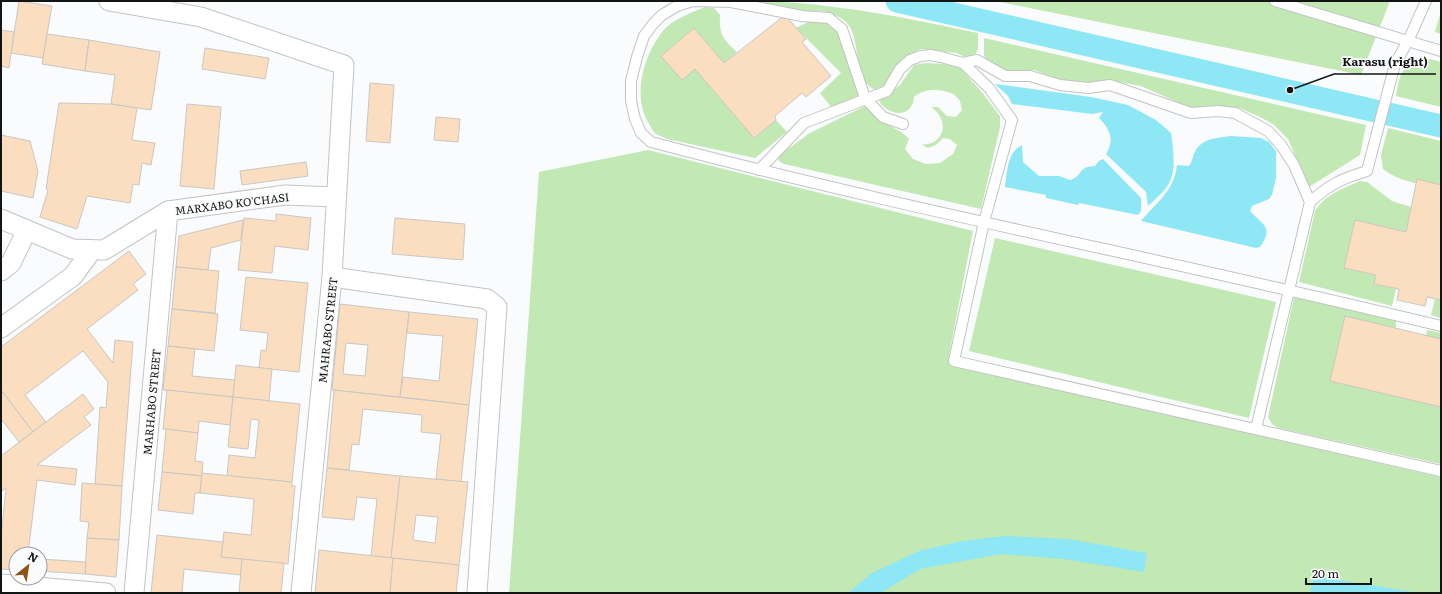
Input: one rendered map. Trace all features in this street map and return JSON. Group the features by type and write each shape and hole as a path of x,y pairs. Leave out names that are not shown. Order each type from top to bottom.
{"street":[{"name":"MAHRABO STREET","path":"109,1 201,17 344,65 332,277 301,593"},
{"name":"MARXABO KO'CHASI","path":"1,219 72,249 104,250 168,211 285,195 336,197"},
{"name":"MARHABO STREET","path":"134,593 168,211"},
{"path":"1,271 11,263 27,230"},
{"path":"1,328 73,276 92,250"},
{"path":"332,277 487,299 497,307 477,593"},
{"path":"1,584 106,593"}],"lane":[{"path":"903,124 883,117 865,98 842,29 829,18 802,16 731,2 693,1 677,6 662,15 644,36 637,57 632,81 631,101 635,119 641,133 651,142 759,170 984,222 1289,289 1441,326"},
{"path":"1275,1 1441,51"},
{"path":"1256,429 1310,202 1325,188 1340,180 1367,170 1394,67 1408,41 1426,1"},
{"path":"759,170 804,123 886,91 900,69 910,60 921,56 935,56 963,63 977,60 1005,76 1030,76 1060,85 1088,88 1110,85 1191,113 1218,111 1235,113 1268,131 1281,145 1294,165 1310,202"},
{"path":"963,63 989,88 1012,120 984,222 954,361 1441,471"}],"green space":[{"path":"748,1 835,7 950,27 978,33 978,49 974,57 968,59 957,53 920,49 908,56 888,84 878,91 869,86 864,79 860,69 851,29 843,19 822,11 802,12"},
{"path":"995,1 1390,1 1361,75"},
{"path":"705,7 714,8 720,15 721,32 728,44 737,52 724,63 694,28 661,56 695,69 754,138 776,120 787,132 755,158 667,139 657,135 649,124 644,113 641,101 642,77 645,65 655,42 666,27 671,23"},
{"path":"1441,11 1441,34 1435,32"},
{"path":"812,20 826,23 840,32 860,89 859,95 832,108 820,93 841,73 796,28"},
{"path":"984,38 1366,125 1360,155 1309,187 1288,139 1273,124 1258,116 1239,108 1197,109 1186,106 1141,86 1113,81 1090,85 1059,80 1034,70 1020,73 1004,71 991,64 984,56"},
{"path":"1430,59 1441,62 1441,107 1396,96 1399,80 1404,69 1414,63"},
{"path":"926,63 944,64 960,68 981,91 1000,116 1000,127 981,209 784,164 779,161 778,156 810,133 867,105 877,118 898,130 909,139 905,149 913,159 926,164 940,163 953,154 957,145 950,139 943,138 936,145 928,148 922,145 934,142 939,138 943,129 943,124 939,114 931,107 938,107 947,116 956,117 962,110 960,101 954,94 938,90 929,90 914,97 913,104 910,109 900,113 889,110 879,101 900,85 914,65"},
{"path":"1388,128 1441,141 1441,189 1403,180 1383,169 1381,155"},
{"path":"648,150 973,231 949,355 949,362 955,366 1441,477 1441,593 509,593 539,172"},
{"path":"1360,181 1367,182 1392,201 1411,207 1406,232 1355,220 1344,268 1376,275 1374,284 1396,289 1392,306 1299,282 1315,211 1329,196"},
{"path":"995,238 1276,302 1249,418 969,351"},
{"path":"1300,297 1396,321 1396,328 1345,316 1330,381 1441,407 1441,464 1278,428 1272,424 1268,417 1293,302 1294,298"},
{"path":"1435,299 1441,300 1441,318 1431,315"},
{"path":"1427,330 1441,333 1441,339 1426,336"}],"water":[{"path":"995,84 1091,97 1128,105 1156,120 1171,133 1173,174 1171,180 1148,206 1146,192 1106,154 1109,149 1111,139 1106,126 1099,118 1103,112 1092,114 1012,104 1008,96"},
{"path":"1231,136 1261,138 1269,142 1276,151 1276,178 1272,195 1269,199 1252,206 1250,211 1263,223 1265,227 1266,235 1260,247 1256,248 1141,221 1169,189 1177,165 1189,166 1198,147 1206,141"},
{"path":"1022,145 1023,162 1039,176 1059,176 1070,180 1077,176 1085,168 1095,166 1103,159 1141,198 1141,211 1138,215 1079,203 1078,205 1046,198 1046,195 1005,187 1007,169 1013,153"},
{"path":"1005,536 1068,539 1147,553 1144,572 1064,559 1001,554 920,569 881,593 848,593 872,573 919,551 962,541"},
{"path":"1314,576 1420,593 1310,593"}],"building":[{"path":"19,1 52,6 43,58 11,53"},
{"path":"785,15 806,39 802,42 831,76 806,97 802,93 775,116 776,120 754,138 695,69 682,80 661,56 694,28 724,63"},
{"path":"1,30 14,32 9,68 1,66"},
{"path":"47,34 89,40 85,71 42,64"},
{"path":"89,40 160,52 151,110 111,104 115,75 85,71"},
{"path":"205,48 269,58 265,79 202,69"},
{"path":"370,83 394,85 390,143 366,141"},
{"path":"59,103 111,104 137,108 132,140 155,143 151,165 142,163 139,185 133,184 130,203 87,196 77,229 40,217 48,190 46,189"},
{"path":"187,104 221,107 214,189 180,186"},
{"path":"436,117 460,119 458,142 434,140"},
{"path":"1,135 30,141 38,171 33,198 1,191"},
{"path":"306,162 308,176 242,185 240,171"},
{"path":"1417,179 1441,185 1441,300 1427,297 1425,306 1397,300 1399,289 1374,284 1376,275 1344,268 1355,220 1406,232"},
{"path":"276,214 311,218 308,250 275,246 272,273 238,270 244,218 276,221"},
{"path":"395,218 465,224 463,260 392,254"},
{"path":"243,220 241,240 211,248 208,270 176,267 179,236"},
{"path":"129,251 146,274 133,284 138,290 87,329 113,363 115,340 133,342 122,486 95,484 100,407 106,408 108,382 83,351 25,395 46,422 33,432 1,390 1,347"},
{"path":"176,267 219,271 215,313 172,309"},
{"path":"246,277 308,283 299,372 259,368 261,350 266,351 268,333 240,330"},
{"path":"340,304 409,312 400,397 332,390","holes":["346,343 368,345 365,376 343,374"]},
{"path":"172,309 218,314 214,351 168,346"},
{"path":"409,312 478,319 469,405 400,397 403,377 439,381 443,336 407,333"},
{"path":"1345,316 1441,339 1441,407 1330,381"},
{"path":"168,346 195,349 192,376 235,380 233,397 163,390"},
{"path":"236,365 272,369 269,401 233,397"},
{"path":"1,390 33,432 19,442 1,419"},
{"path":"167,390 233,397 230,425 199,421 198,433 163,429"},
{"path":"334,390 469,405 461,482 436,479 441,434 421,432 422,415 363,409 359,445 352,444 349,470 327,468"},
{"path":"83,394 94,409 84,417 91,425 37,465 77,469 75,485 37,480 29,546 8,546 8,569 1,569 1,538 6,488 1,492 1,456"},
{"path":"233,397 300,404 292,482 227,476 229,455 255,458 259,420 251,419 248,449 228,447"},
{"path":"166,429 198,433 195,461 203,462 202,476 162,472"},
{"path":"327,468 400,476 391,558 371,556 377,499 357,497 354,520 322,517"},
{"path":"162,472 202,476 200,493 195,493 193,514 158,510"},
{"path":"202,473 292,482 292,486 295,486 288,564 221,557 224,532 251,535 254,499 200,493"},
{"path":"400,476 468,482 459,565 391,558","holes":["416,515 438,517 435,543 413,540"]},
{"path":"82,483 122,486 119,540 87,538 89,522 80,521"},
{"path":"157,535 223,542 221,557 242,559 241,575 184,569 182,593 151,593"},
{"path":"87,538 119,540 116,577 85,574"},
{"path":"319,550 393,558 390,593 315,593"},
{"path":"393,558 459,565 456,593 390,593"},
{"path":"48,559 86,562 85,574 48,572"},
{"path":"242,559 284,563 281,593 239,593"}],"waterway":[{"path":"897,1 1441,126"}],"place":[{"name":"Karasu (right)","path":"1290,90"}]}
